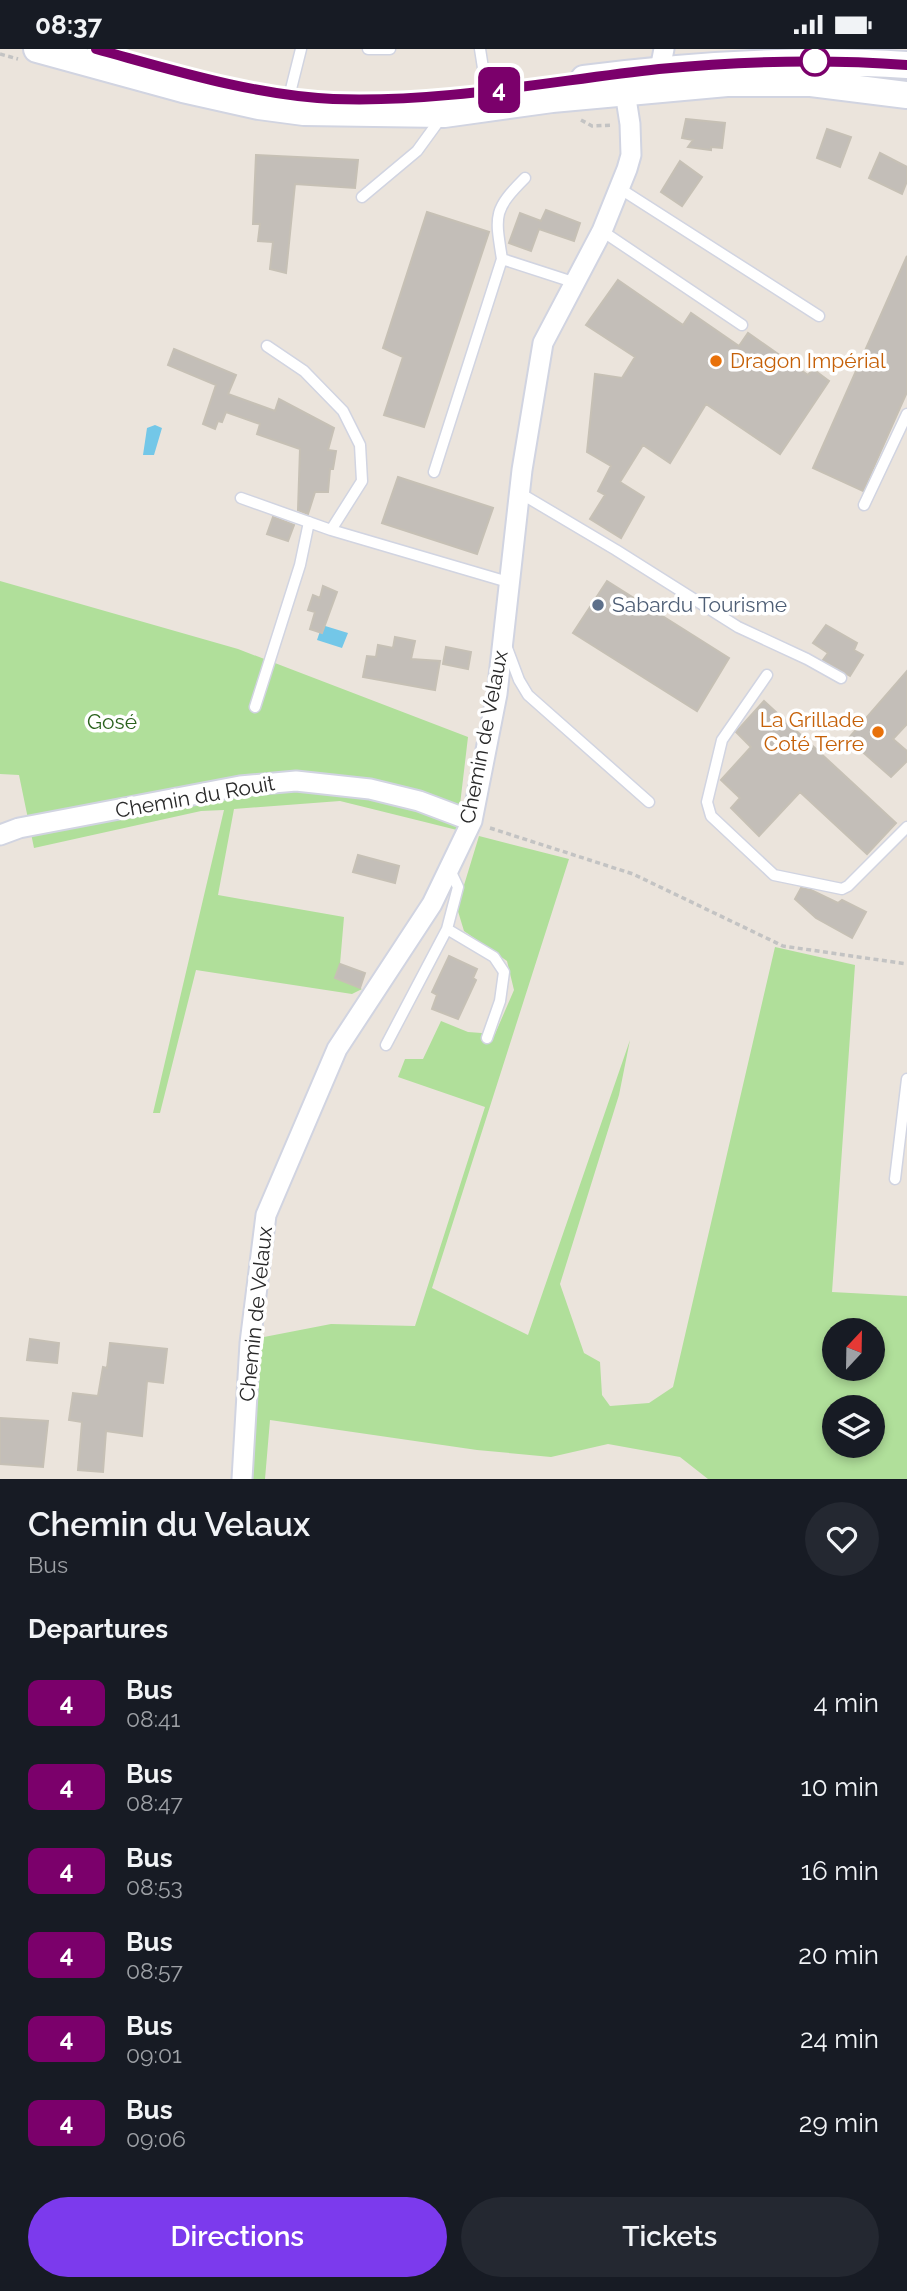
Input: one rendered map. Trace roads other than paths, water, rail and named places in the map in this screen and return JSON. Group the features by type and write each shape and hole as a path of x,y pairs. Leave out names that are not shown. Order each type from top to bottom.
{"main road":[{"path":"37,49 183,89 362,114 444,114 552,99 727,83 787,81 907,95"},
{"path":"96,49 213,81 273,94 288,102 442,97 492,91 662,59 907,65"}],"street":[{"name":"Chemin de Velaux","path":"242,1479 250,1343 266,1216 337,1049 432,904 472,821 497,694 508,582 543,343 602,231 631,155 625,92"},
{"name":"Chemin du Rouit","path":"0,835 19,828 240,786 296,781 370,789 419,801 472,821"}],"lane":[{"path":"288,102 301,49"},
{"path":"368,49 390,49"},
{"path":"480,49 483,68 492,91"},
{"path":"362,197 417,151 444,114"},
{"path":"433,472 502,259 498,211 504,199 525,178"},
{"path":"620,188 819,316"},
{"path":"602,231 742,325"},
{"path":"502,259 576,283"},
{"path":"267,346 304,371 343,411 360,445 362,481 331,530"},
{"path":"864,505 907,414"},
{"path":"520,493 738,627 841,678"},
{"path":"241,498 331,530 508,582"},
{"path":"255,707 300,565 309,522"},
{"path":"503,636 519,680 528,695 649,802"},
{"path":"767,674 722,740 707,802 711,816 774,874 842,889 907,827"},
{"path":"386,1045 447,929 458,887 449,868"},
{"path":"447,929 494,957 504,972 500,1001 487,1038"},
{"path":"895,1179 907,1079"}],"water":[{"path":"155,425 162,428 154,455 143,455 147,428"},
{"path":"322,625 348,633 342,648 317,640"}],"place":[{"name":"Dragon Impérial","path":"716,361"},
{"name":"Sabardu Tourisme","path":"598,605"},
{"name":"La Grillade Coté Terre","path":"878,732"}],"park label":[{"name":"Gosé","path":"112,722"}]}
